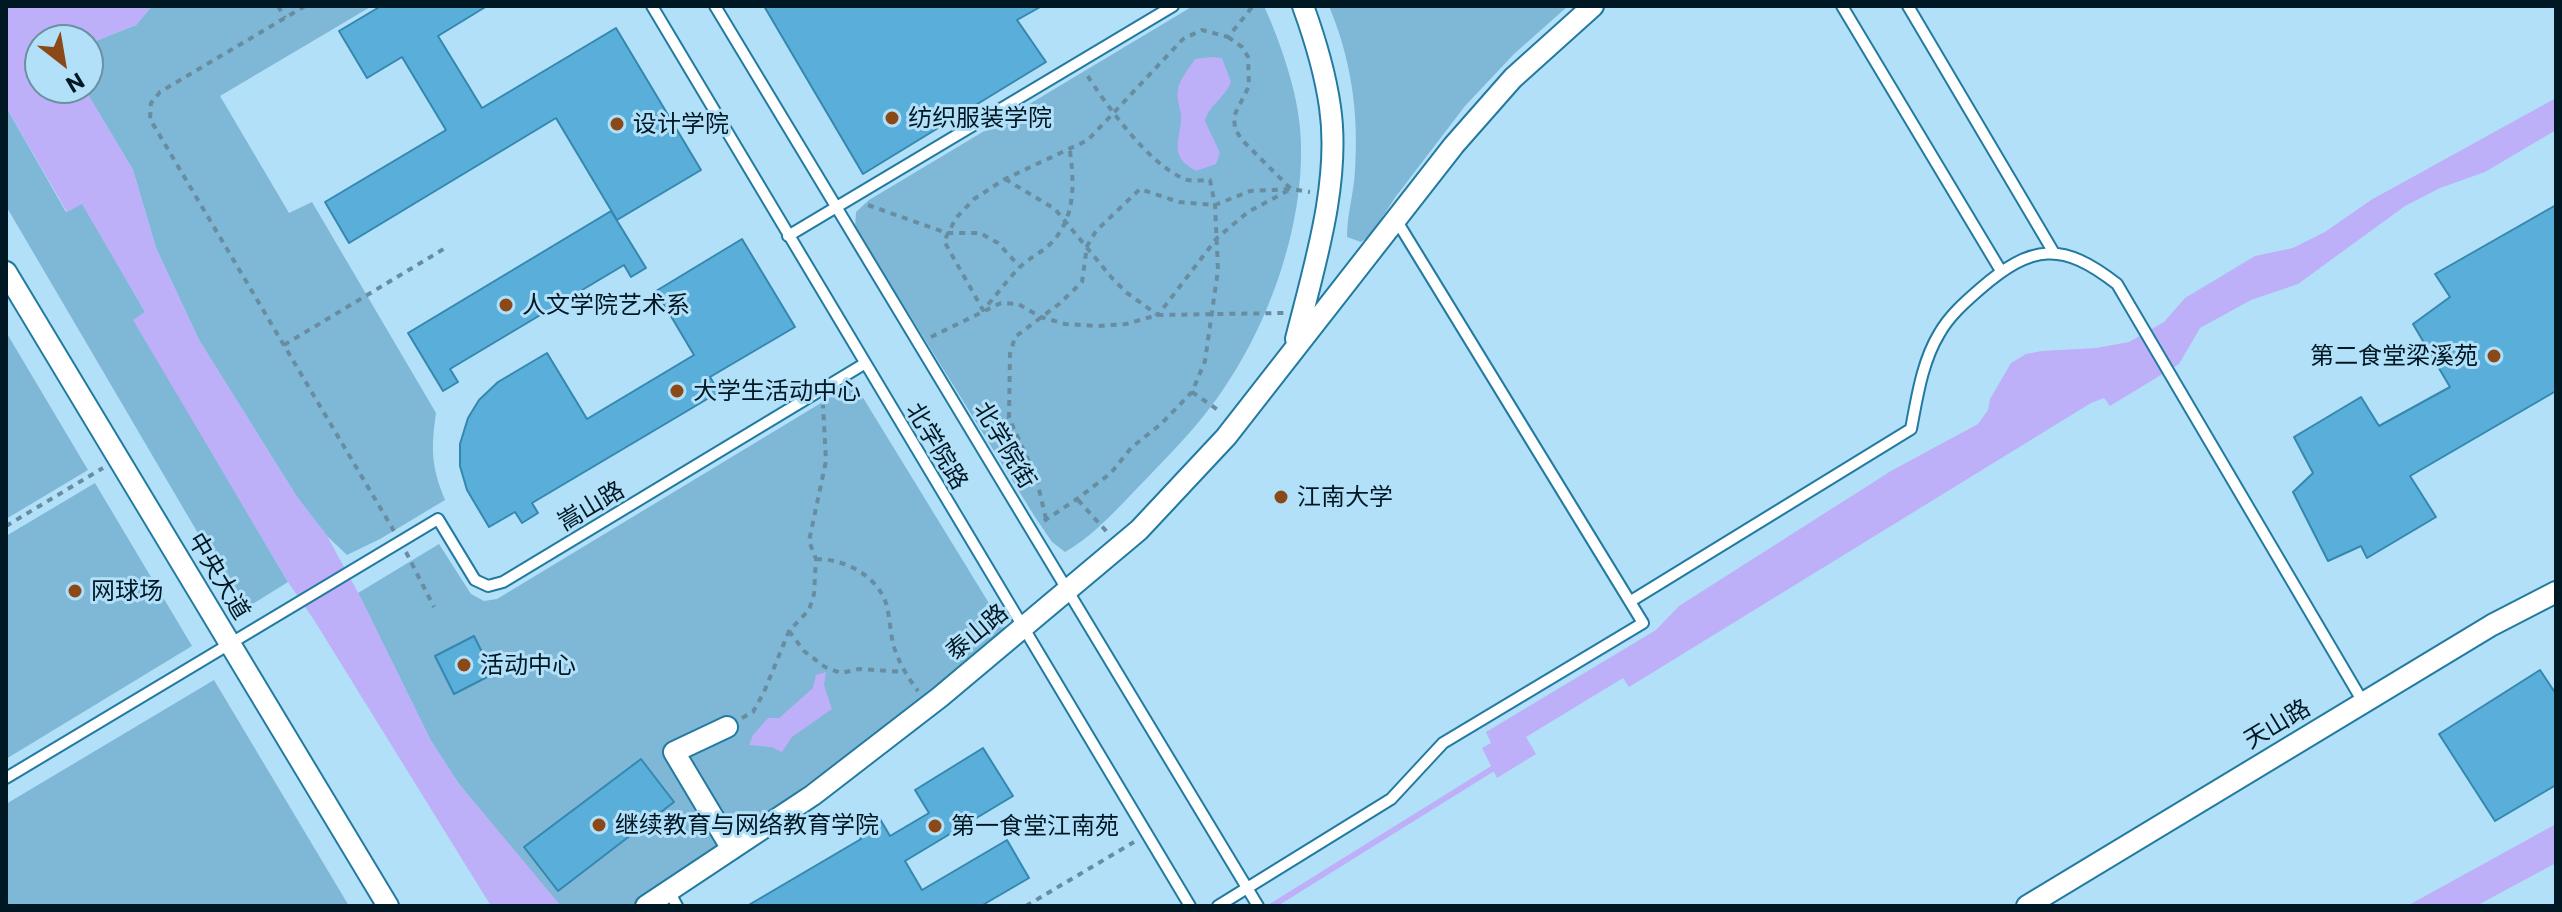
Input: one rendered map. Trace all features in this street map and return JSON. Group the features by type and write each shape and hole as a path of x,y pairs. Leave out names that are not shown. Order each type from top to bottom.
{"street":[{"path":"1294,346 1316,261 1331,160 1331,110 1320,54 1303,6"},
{"name":"泰山路","path":"646,906 673,898 732,849 813,795 929,705 1139,530 1236,423 1454,145 1513,78 1593,6"},
{"name":"中央大道","path":"6,272 388,906"},
{"name":"天山路","path":"2027,906 2492,625 2556,592"},
{"path":"727,727 674,752 732,849"}],"lane":[{"name":"北学院路","path":"652,6 1190,906"},
{"name":"北学院街","path":"715,6 1258,906"},
{"path":"788,236 1173,6"},
{"path":"1842,6 2001,271"},
{"path":"1908,6 2054,253"},
{"path":"1218,906 1391,799 1443,743 1643,623 1395,218"},
{"path":"1631,601 1911,429 1921,379 1938,335 1962,304 2001,271 2027,256 2054,253 2091,263 2117,284 2363,702"},
{"name":"嵩山路","path":"6,778 438,519 475,580 488,586 503,582 864,364"}],"path":[{"path":"278,6 285,18"},
{"path":"305,6 160,92 151,103 150,119 400,541 434,607"},
{"path":"1228,37 1253,6"},
{"path":"983,310 944,241 956,218 974,199 1005,179 1088,140 1183,39 1202,30 1228,37 1242,47 1248,57 1249,86 1234,116 1235,129 1291,189"},
{"path":"1032,529 1111,473 1131,448 1161,424 1192,392 1205,361 1218,270 1215,205 1210,180 1186,180 1161,164 1113,114 1079,62"},
{"path":"983,310 1020,267 1054,241 1066,220 1074,182 1070,151"},
{"path":"1005,179 1055,209 1127,293 1158,315"},
{"path":"1046,519 1036,477 1009,418 1010,354 1015,337 1082,282 1087,246 1096,231 1140,189 1179,202 1215,205 1250,191 1291,189 1327,196"},
{"path":"1158,315 1217,238 1248,212 1291,189"},
{"path":"850,199 947,233 980,233 998,243 1020,267"},
{"path":"284,345 447,247"},
{"path":"920,343 1001,303 1018,304 1041,317 1065,324 1098,326 1126,324 1158,315 1302,313"},
{"path":"727,727 753,712 789,631 809,610 814,594 816,559 809,541 826,461 822,389"},
{"path":"1192,392 1236,423"},
{"path":"6,526 118,459"},
{"path":"1077,499 1120,545"},
{"path":"816,559 828,559 856,568 876,586 885,601 894,647 905,672 929,705"},
{"path":"789,631 804,651 825,667 841,673 859,669 905,672"},
{"path":"1026,906 1147,834"}],"shaded area":[{"path":"6,6 152,6 136,25 104,38 104,24 24,24 24,104 94,104 133,170 156,248 199,340 297,497 327,536 431,741 459,784 561,906 491,906 288,582 133,320 145,312 82,204 67,212 6,107"},
{"path":"152,6 372,6 220,96 289,213 312,202 436,413 433,457 445,500 347,555 327,536 297,497 199,340 156,248 133,170 94,104 104,104 104,38 136,25"},
{"path":"1193,6 1264,6 1292,82 1300,128 1298,197 1291,233 1269,304 1237,368 1218,397 1186,437 1120,506 1099,527 1065,552 1052,542 1035,517 855,227 856,212 869,200"},
{"path":"1329,6 1568,6 1514,54 1465,106 1394,199 1372,234 1361,242 1347,237 1355,170 1356,127 1348,66"},
{"path":"1222,58 1231,82 1205,121 1220,153 1216,164 1196,171 1181,159 1179,153 1181,116 1178,89 1195,59"},
{"path":"2556,98 2556,130 2485,172 2440,188 2405,206 2298,284 2251,300 2200,328 2179,364 2110,406 2104,398 2091,403 1629,687 1623,678 1526,737 1536,754 1497,778 1482,748 1491,743 1486,732 1656,630 1679,606 1891,471 1978,424 2011,363 2026,354 2042,351 2096,348 2129,342 2164,322 2185,298 2255,256 2293,248 2325,232 2371,200"},
{"path":"6,107 66,212 82,203 145,312 134,320 288,582 243,610 6,206"},
{"path":"6,332 88,470 6,519"},
{"path":"854,383 1006,631 877,734 638,906 560,906 459,784 431,741 358,593 439,544 471,594 484,601 497,599"},
{"name":"网球场","path":"95,483 192,646 6,759 6,536"},
{"path":"826,672 824,685 832,709 792,737 782,752 771,747 749,745 753,735 768,718 779,718 813,688 816,675"},
{"path":"214,680 349,906 6,906 6,804"},
{"path":"2556,824 2556,863 2476,906 2407,906"}],"building":[{"name":"设计学院","path":"381,6 487,6 438,36 482,108 616,28 701,170 617,220 556,118 349,243 325,202 446,130 402,57 367,78 339,31"},
{"name":"纺织服装学院","path":"764,6 1042,6 1017,20 1046,62 863,174"},
{"name":"第二食堂梁溪苑","path":"2556,205 2556,391 2410,476 2436,517 2367,558 2361,546 2328,561 2293,492 2313,473 2294,437 2361,397 2379,426 2450,387 2413,324 2450,297 2435,274"},
{"name":"人文学院艺术系","path":"611,211 646,268 631,277 624,265 450,369 458,382 443,391 408,333"},
{"name":"大学生活动中心","path":"742,239 795,327 710,377 719,392 532,503 538,513 522,523 515,512 489,527 467,490 460,466 460,444 468,418 479,400 498,382 547,353 587,419 694,355 656,291"},
{"name":"活动中心","path":"474,636 493,674 454,694 435,656"},
{"path":"2540,670 2556,694 2556,785 2495,821 2439,734"},
{"name":"第一食堂江南苑","path":"983,748 1013,796 905,861 922,890 1007,840 1029,878 981,906 747,906 861,839 857,833 880,819 890,836 929,813 915,790"},
{"name":"继续教育与网络教育学院","path":"641,759 674,802 558,891 524,847"}],"waterway":[{"path":"1272,906 1492,769"}],"place":[{"name":"纺织服装学院","path":"892,118"},
{"name":"设计学院","path":"617,124"},
{"name":"人文学院艺术系","path":"506,305"},
{"name":"第二食堂梁溪苑","path":"2494,356"},
{"name":"大学生活动中心","path":"677,391"},
{"name":"江南大学","path":"1281,497"},
{"name":"网球场","path":"75,591"},
{"name":"活动中心","path":"464,665"},
{"name":"继续教育与网络教育学院","path":"599,825"},
{"name":"第一食堂江南苑","path":"935,826"}]}
